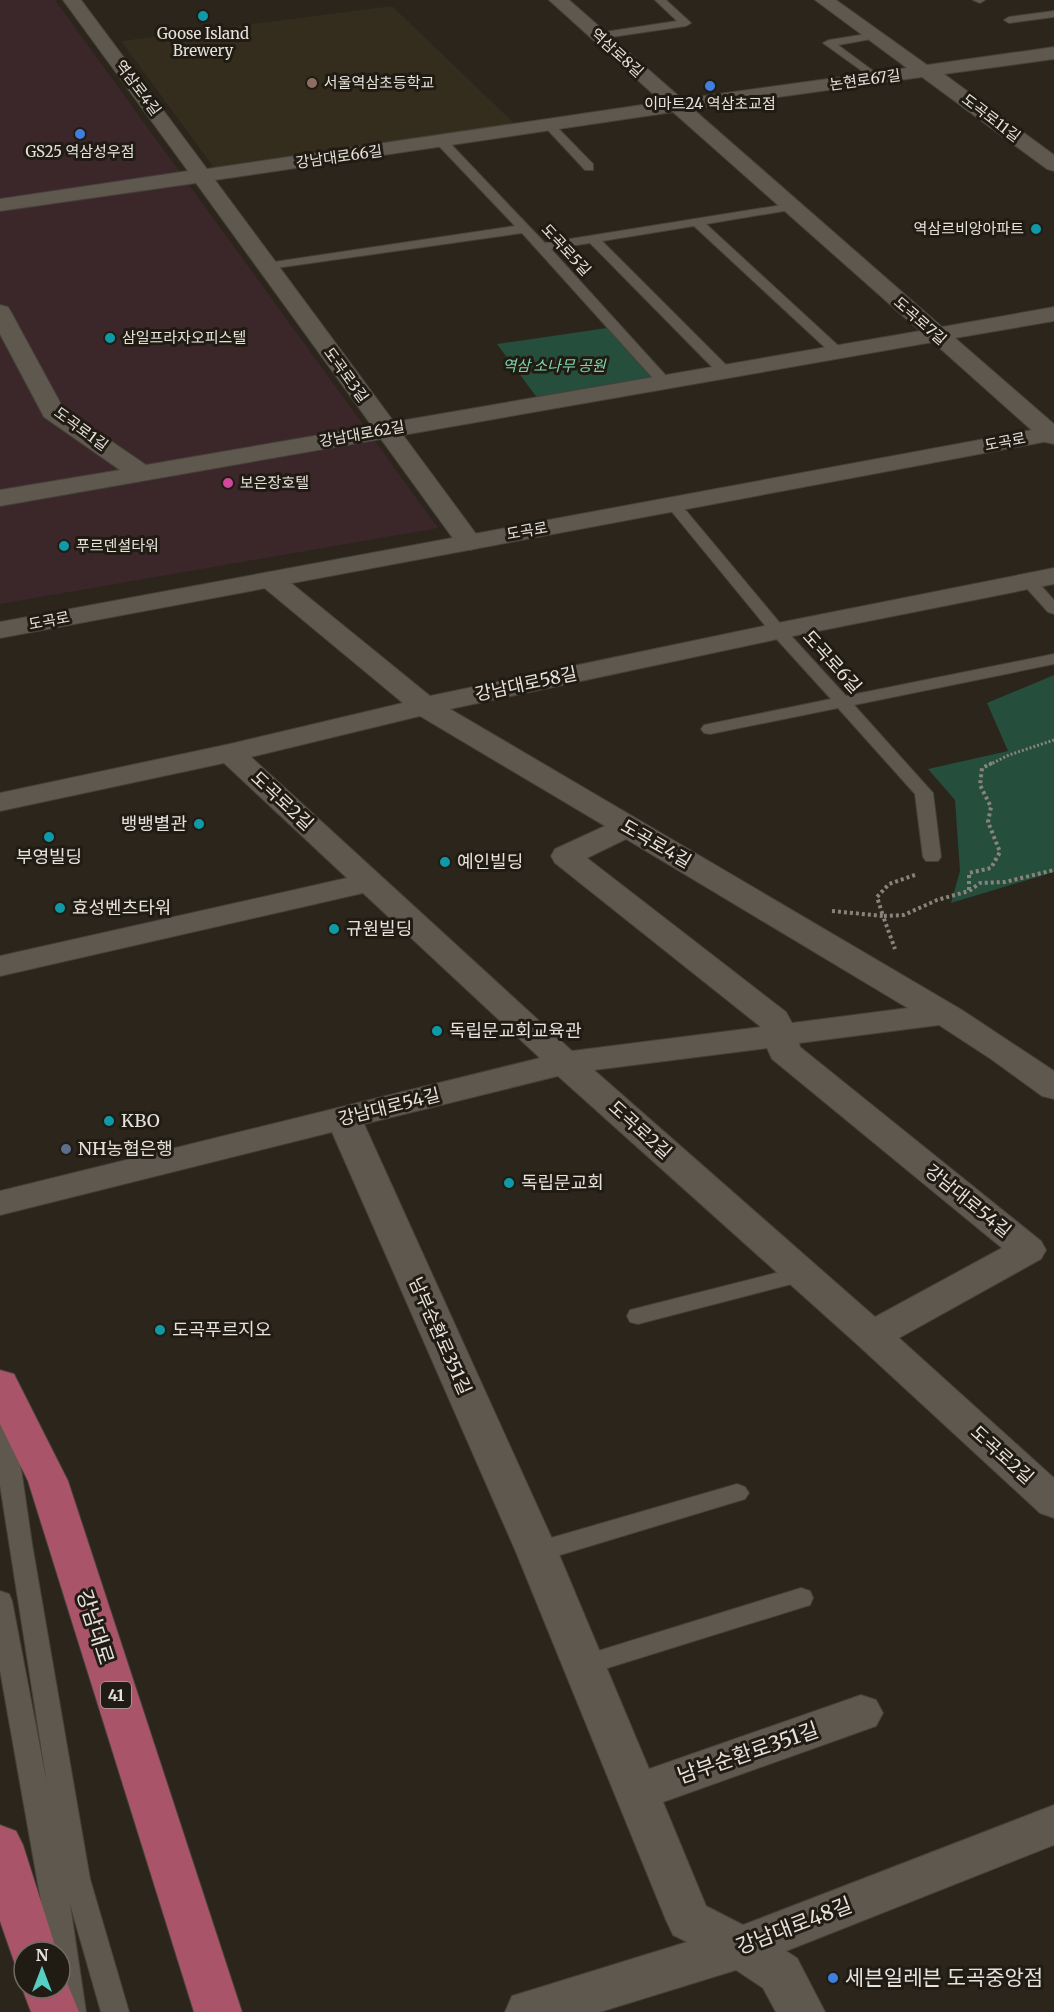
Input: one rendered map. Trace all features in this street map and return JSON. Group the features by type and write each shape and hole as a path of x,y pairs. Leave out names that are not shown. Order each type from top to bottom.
{"main road":[{"name":"강남대로","path":"0,1384 48,1481 218,2012"},
{"path":"0,1845 29,1940"}],"street":[{"name":"역삼로4길","path":"72,0 204,176"},
{"name":"역삼로8길","path":"558,0 677,106"},
{"name":"도곡로11길","path":"824,0 1054,165"},
{"name":"논현로67길","path":"677,106 1054,53"},
{"name":"강남대로66길","path":"0,206 677,106"},
{"name":"도곡로7길","path":"677,106 935,335 1053,435"},
{"name":"도곡로3길","path":"204,176 267,267 469,542"},
{"name":"도곡로1길","path":"0,312 53,412 140,472"},
{"name":"강남대로62길","path":"0,498 1054,314"},
{"name":"도곡로","path":"0,630 1053,435"},
{"name":"강남대로58길","path":"0,802 230,753 424,706 778,631 1041,579"},
{"name":"도곡로4길","path":"271,580 424,706 1006,1051 1054,1088"},
{"name":"도곡로2길","path":"230,753 565,1063 803,1274 1054,1502"},
{"name":"강남대로54길","path":"628,828 566,856 774,1019 782,1034 784,1051 1028,1250 872,1336"},
{"path":"0,966 369,882"},
{"name":"강남대로54길","path":"0,1203 565,1063 944,1014"},
{"name":"남부순환로351길","path":"344,1119 537,1552 689,1920 741,1947 780,1973 801,2012"},
{"name":"남부순환로351길","path":"635,1792 861,1713"},
{"name":"강남대로48길","path":"529,2012 741,1947 1054,1825"}],"lane":[{"path":"598,36 686,24 660,0"},
{"path":"1009,20 1054,14"},
{"path":"873,36 829,43 876,78"},
{"path":"549,125 589,167"},
{"name":"도곡로5길","path":"442,142 522,229 542,247 664,382"},
{"path":"542,247 790,206"},
{"path":"697,222 837,351"},
{"path":"267,267 522,229"},
{"path":"593,239 724,371"},
{"name":"도곡로6길","path":"673,504 778,631 924,793 932,856"},
{"path":"1041,579 1054,609"},
{"path":"710,729 1054,659"},
{"path":"638,1316 803,1274"},
{"path":"0,1399 22,1555 76,1879 115,2012"},
{"path":"537,1552 738,1493"},
{"path":"585,1665 801,1598"},
{"path":"0,1600 62,1937 72,2012"}],"path":[{"path":"969,891 969,873 991,868 1000,852 988,822 991,807 980,785 982,768 1009,755 1054,740"},
{"path":"932,856 933,868 889,884 877,897 883,916 904,915 937,900 969,891 981,883 1005,882 1054,870"}],"shaded area":[{"path":"0,0 55,0 438,528 0,604"},
{"name":"서울역삼초등학교","path":"392,6 516,125 215,169 121,41"}],"green space":[{"name":"역삼 소나무 공원","path":"607,328 654,380 538,399 497,344"},
{"path":"1054,675 1054,872 951,903 960,871 955,800 928,769 1008,751 987,703"}],"place":[{"name":"Goose Island Brewery","path":"203,16"},
{"name":"서울역삼초등학교","path":"312,83"},
{"name":"이마트24 역삼초교점","path":"710,86"},
{"name":"GS25 역삼성우점","path":"80,134"},
{"name":"역삼르비앙아파트","path":"1036,229"},
{"name":"삼일프라자오피스텔","path":"110,338"},
{"name":"보은장호텔","path":"228,483"},
{"name":"푸르덴셜타워","path":"64,546"},
{"name":"뱅뱅별관","path":"199,824"},
{"name":"부영빌딩","path":"49,837"},
{"name":"예인빌딩","path":"445,862"},
{"name":"효성벤츠타워","path":"60,908"},
{"name":"규원빌딩","path":"334,929"},
{"name":"독립문교회교육관","path":"437,1031"},
{"name":"KBO","path":"109,1121"},
{"name":"NH농협은행","path":"66,1149"},
{"name":"독립문교회","path":"509,1183"},
{"name":"도곡푸르지오","path":"160,1330"},
{"name":"세븐일레븐 도곡중앙점","path":"833,1978"}]}
